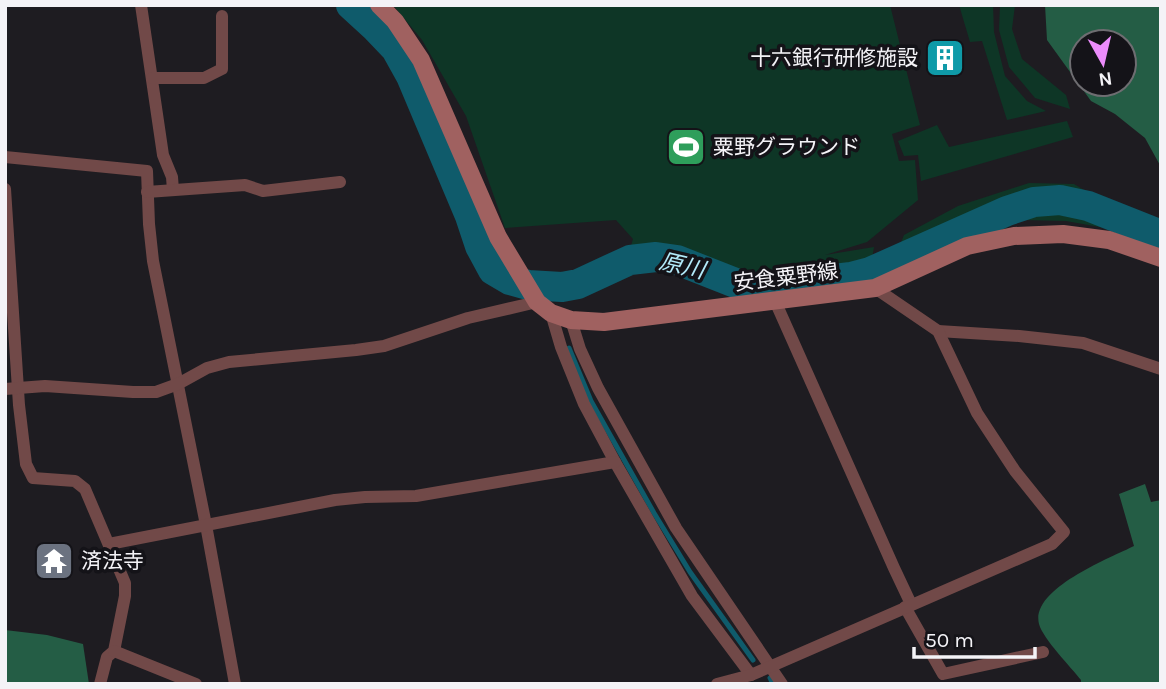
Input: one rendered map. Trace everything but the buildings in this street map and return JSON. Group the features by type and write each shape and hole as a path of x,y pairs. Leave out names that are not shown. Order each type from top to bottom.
{"main road":[{"path":"379,5 395,22 421,60 498,237 540,303"},
{"name":"安食粟野線","path":"540,303 572,320 604,322 875,288 967,246 1014,236 1063,234 1109,240 1161,258"}],"street":[{"path":"141,5 163,155 172,177 173,190"},
{"path":"152,78 204,78 222,69 222,16"},
{"path":"5,157 147,171 153,261 235,684"},
{"path":"147,192 245,186 263,191 340,182"},
{"path":"5,189 12,388 19,405 26,464 33,478 75,481 85,489 125,583 114,651 107,657 100,684"},
{"path":"717,684 751,675 1052,544 1064,532 1014,471 977,413 938,331 875,288"},
{"path":"775,301 908,606 943,674 1043,652"},
{"path":"12,388 46,386 156,392 178,384 207,368 229,362 384,346 468,318 540,303 584,404 615,462 692,596 751,675"},
{"path":"572,320 580,349 598,388 676,528 782,684"},
{"path":"938,331 1083,343 1161,369"},
{"path":"109,544 335,500 416,496 615,462"},
{"path":"114,651 178,680 196,684"}],"green space":[{"name":"粟野グラウンド","path":"393,5 890,5 920,125 892,134 899,161 915,160 918,200 867,242 825,255 874,247 869,276 768,292 728,285 655,255 635,261 630,249 633,239 616,220 505,228 466,116 422,40"},
{"path":"959,5 993,5 994,32 1005,76 1027,101 1046,111 1007,120 982,41 970,42"},
{"path":"1000,5 1015,5 1012,29 1022,59 1066,95 1070,109 1035,98 1009,67 999,30"},
{"path":"1045,5 1161,5 1161,167 1145,138 1115,114 1089,98 1138,98 1138,28 1068,28 1068,69 1047,40"},
{"path":"1067,121 1073,137 921,181 918,155 904,156 898,141 937,125 949,147"},
{"path":"1029,183 1074,184 1106,203 1161,219 1161,245 1122,231 1066,221 1021,220 979,232 892,265 904,235 958,206"},
{"path":"1145,484 1151,502 1161,500 1161,684 1081,684 1081,680 1051,645 1042,630 1039,624 1040,611 1047,599 1074,576 1134,546 1119,494"},
{"path":"5,630 47,635 83,644 89,684 5,684"}],"waterway":[{"name":"原川","path":"351,5 396,49 411,76 480,246 493,270 510,280 528,285 562,287 578,284 630,260 656,257 677,260 738,284 754,287 851,277 870,272 1007,211 1034,202 1060,200 1088,206 1161,235"},
{"path":"569,348 591,401 654,513 690,572 753,660"},
{"path":"770,678 773,684"}],"place":[{"name":"十六銀行研修施設","path":"945,58"},
{"name":"粟野グラウンド","path":"686,147"},
{"name":"済法寺","path":"54,561"}]}
